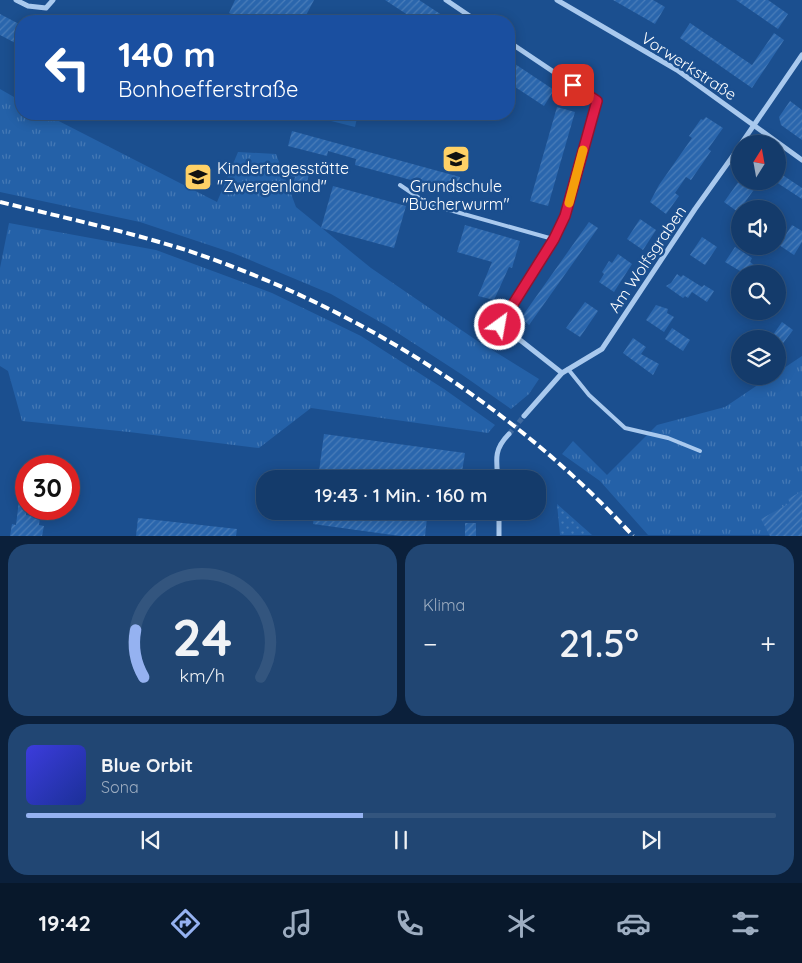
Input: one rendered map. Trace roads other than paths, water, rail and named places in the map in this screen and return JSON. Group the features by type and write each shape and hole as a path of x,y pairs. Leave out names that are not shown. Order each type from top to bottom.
{"street":[{"path":"16,0 28,6 46,8 54,0"},
{"path":"446,0 468,15"},
{"name":"Vorwerkstraße","path":"557,0 677,70 802,160"},
{"path":"515,46 597,101 565,216 554,239 500,325 562,373"},
{"name":"Am Wolfsgraben","path":"747,135 802,55"},
{"name":"Am Wolfsgraben","path":"524,416 562,373 602,349 695,209 731,159"},
{"path":"497,470 498,447 509,434"},
{"path":"499,520 499,536"}],"lane":[{"path":"400,185 428,204 554,239"},
{"path":"568,369 589,395 625,428 668,438 700,451"}],"tunnel":[{"path":"509,434 524,416"}],"railway":[{"path":"0,202 117,230 186,250 249,273 310,300 370,331 428,365 483,403 536,444 586,488 633,536"}],"place":[{"name":"Grundschule \"Bücherwurm\"","path":"456,159"},
{"name":"Kindertagesstätte \"Zwergenland\"","path":"198,177"}]}
